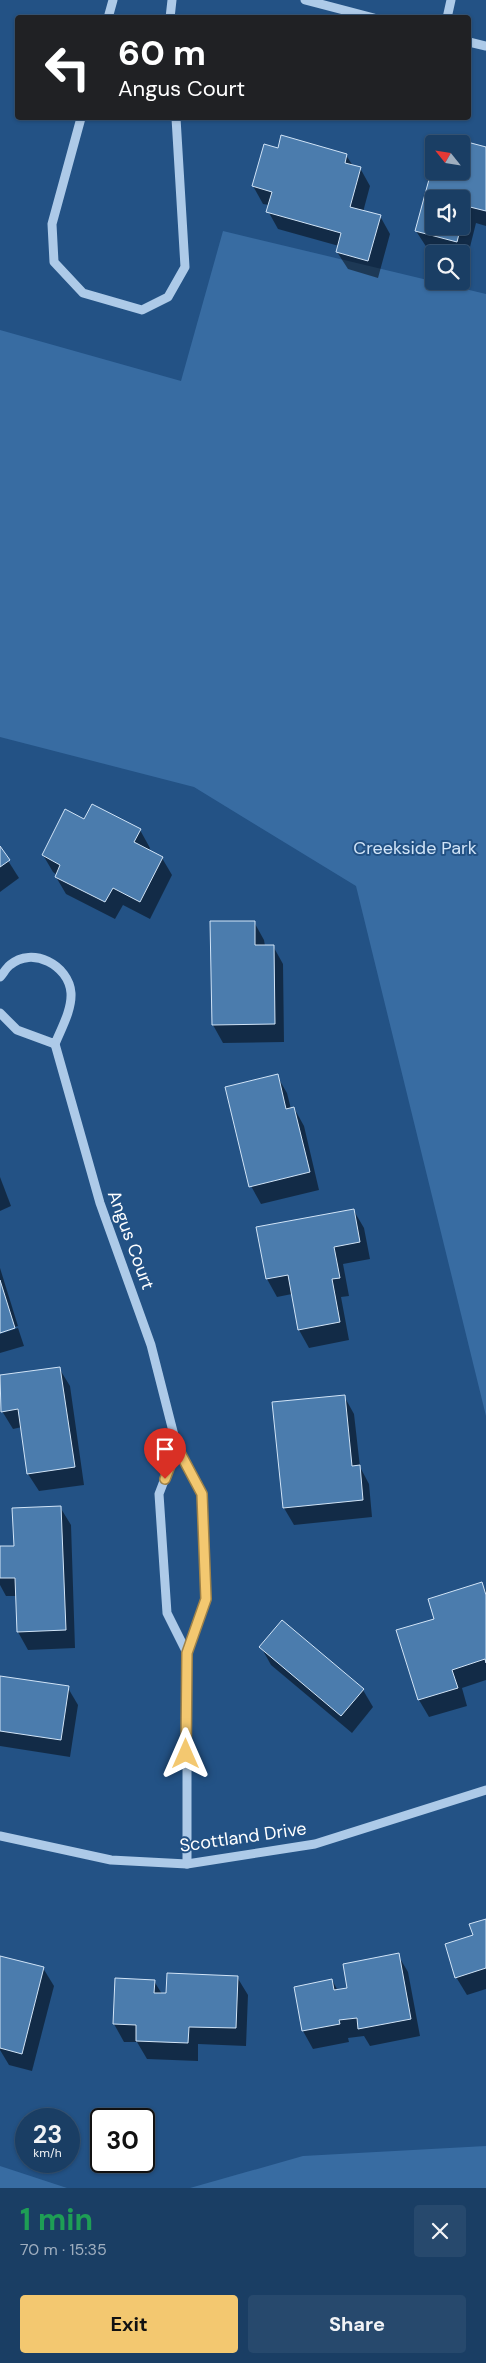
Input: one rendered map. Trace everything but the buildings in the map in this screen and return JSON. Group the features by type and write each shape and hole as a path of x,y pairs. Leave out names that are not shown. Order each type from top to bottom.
{"street":[{"path":"109,15 113,0"},
{"path":"170,15 172,0"},
{"path":"305,0 362,15"},
{"path":"448,15 451,0"},
{"path":"471,42 486,46"},
{"path":"80,120 52,224 54,262 83,293 142,310 168,297 185,267 176,120"},
{"path":"0,977 10,964 29,957 49,960 64,973 71,992 68,1012 55,1044 17,1030 0,1013"},
{"name":"Angus Court","path":"55,1044 91,1176 151,1345 177,1447 202,1494 206,1599 187,1653 187,1864"},
{"name":"Angus Court","path":"177,1447 160,1494 167,1613 187,1653"},
{"name":"Scottland Drive","path":"0,1836 111,1860 187,1864 315,1844 486,1790"}],"green space":[{"name":"Creekside Park","path":"223,231 425,279 425,290 469,290 486,294 486,1416 356,886 194,787 0,737 0,330 181,381"},
{"path":"486,2146 486,2188 190,2188 303,2156"},
{"path":"0,2166 15,2171 15,2173 21,2173 67,2188 0,2188"}],"route":[{"path":"165,1479 177,1447 202,1494 206,1599 187,1653 186,1754"}]}
